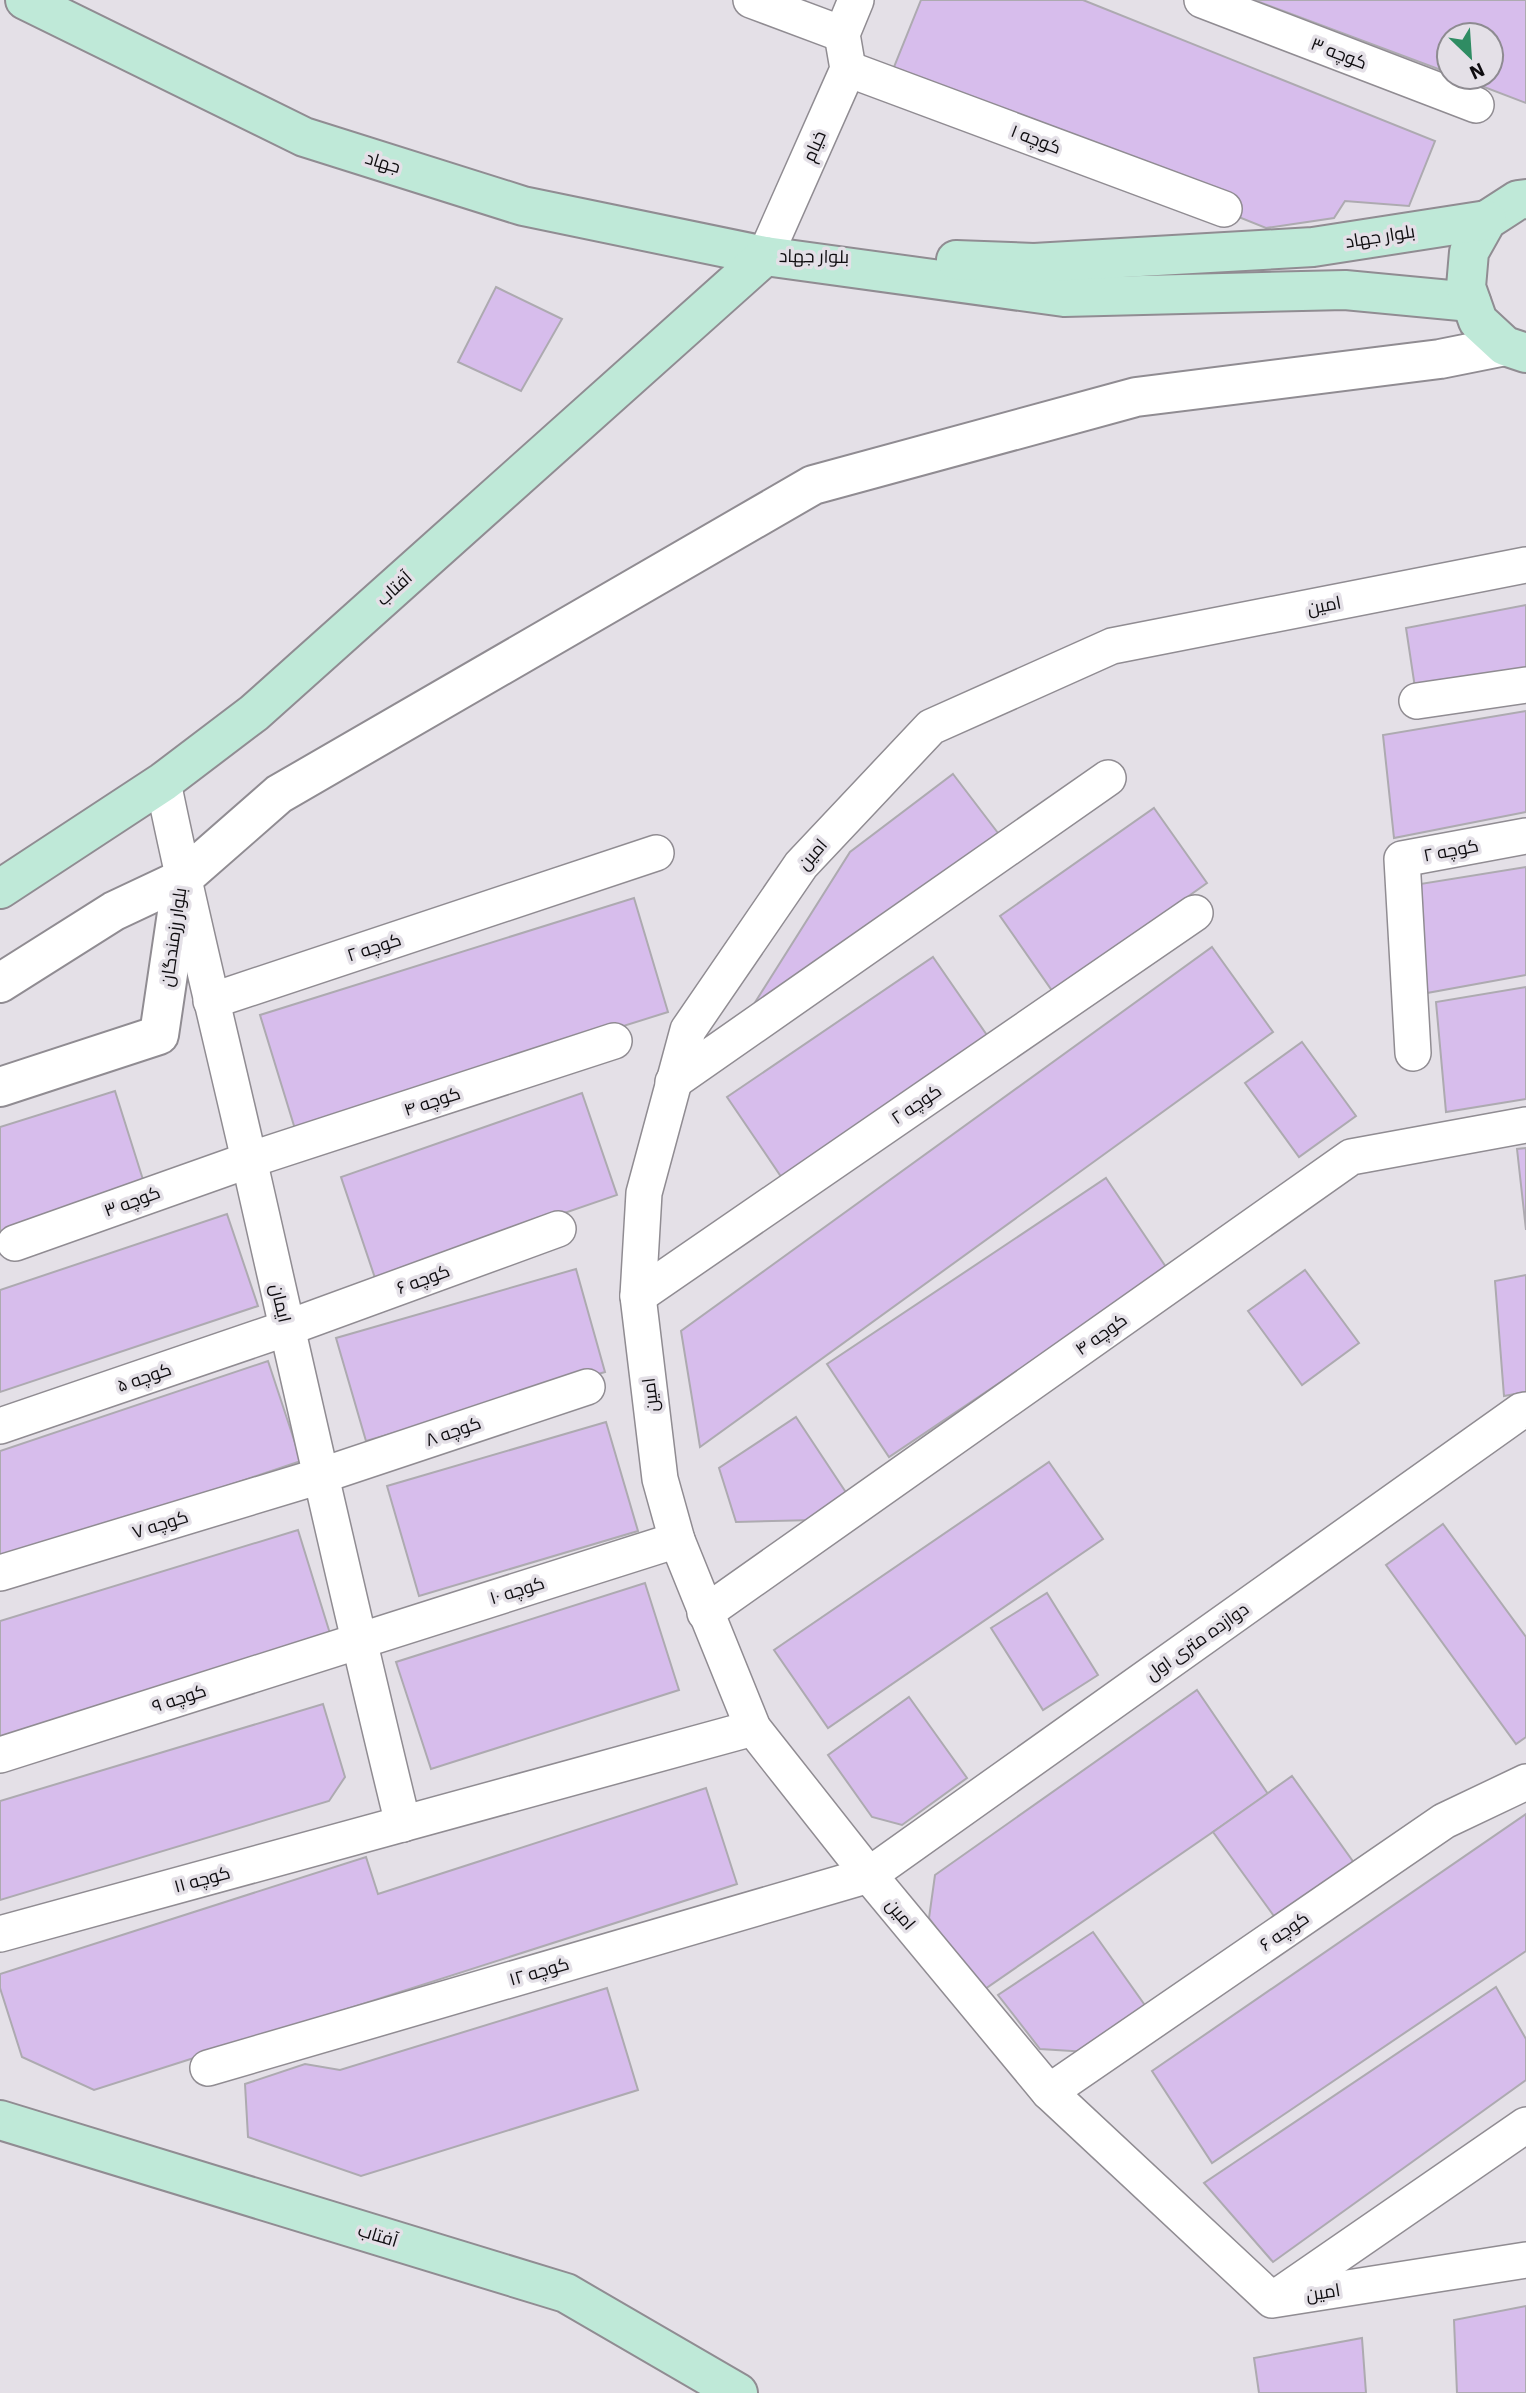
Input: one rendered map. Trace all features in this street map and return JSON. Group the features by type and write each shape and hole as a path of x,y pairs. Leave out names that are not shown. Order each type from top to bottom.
{"main road":[{"name":"جهاد","path":"25,0 304,137 523,206 765,256"},
{"path":"1515,350 1478,321 1466,287 1469,252 1488,220 1518,200 1526,199"},
{"name":"بلوار جهاد","path":"765,256 1034,263 1312,247 1488,220"},
{"name":"بلوار جهاد","path":"765,256 1064,297 1345,290 1471,302"},
{"name":"آفتاب","path":"0,889 163,782 254,713 765,256"},
{"name":"آفتاب","path":"0,2120 566,2293 738,2393"}],"street":[{"path":"751,0 842,34"},
{"path":"848,69 842,34 856,0"},
{"name":"کوچه ۳","path":"1202,0 1476,105"},
{"name":"خیام","path":"765,256 848,69"},
{"name":"کوچه ۱","path":"848,69 1224,209"},
{"path":"183,879 279,794 813,485 1136,397 1515,350"},
{"name":"امین","path":"1526,565 1112,646 931,727 801,865 688,1030 644,1193 638,1296 660,1479 677,1540 753,1728 869,1875 1049,2092 1272,2300 1526,2260"},
{"path":"1417,701 1526,685"},
{"path":"673,1082 1108,778"},
{"name":"ایمان","path":"163,782 358,1641 403,1824"},
{"name":"کوچه ۲","path":"1413,1053 1402,859 1526,836"},
{"name":"کوچه ۲","path":"211,1001 656,853"},
{"name":"بلوار رزمندگان","path":"0,983 114,911 183,879"},
{"name":"بلوار رزمندگان","path":"0,1087 159,1035 183,879"},
{"name":"کوچه ۲","path":"638,1296 1195,913"},
{"name":"کوچه ۴","path":"249,1160 614,1041"},
{"name":"کوچه ۴","path":"705,1613 1351,1157 1526,1125"},
{"name":"کوچه ۳","path":"15,1243 249,1160"},
{"name":"کوچه ۶","path":"287,1328 558,1229"},
{"name":"کوچه ۵","path":"0,1426 287,1328"},
{"name":"کوچه ۸","path":"320,1476 587,1387"},
{"name":"دوازده متری اول","path":"869,1875 1526,1410"},
{"name":"کوچه ۷","path":"0,1573 320,1476"},
{"name":"کوچه ۱۰","path":"358,1641 677,1540"},
{"name":"کوچه ۹","path":"0,1755 358,1641"},
{"name":"کوچه ۱۱","path":"0,1934 753,1728"},
{"name":"کوچه ۶","path":"1049,2092 1444,1821 1526,1782"},
{"name":"کوچه ۱۲","path":"208,2068 869,1875"},
{"path":"1272,2300 1526,2124"}],"building":[{"path":"921,0 1083,0 1435,141 1409,206 1345,201 1334,218 1266,228 890,77"},
{"path":"1254,0 1526,0 1526,103 1495,91 1505,91 1505,21 1435,21 1435,68"},
{"path":"496,287 562,319 521,391 458,362"},
{"path":"1526,605 1526,679 1417,701 1406,628"},
{"path":"1526,711 1526,812 1394,838 1383,735"},
{"path":"953,774 998,833 737,1031 850,852"},
{"path":"1154,808 1207,883 1053,992 1000,916"},
{"path":"1526,867 1526,975 1427,993 1414,885"},
{"path":"634,898 668,1012 295,1129 260,1015"},
{"path":"1212,947 1273,1032 700,1447 681,1331"},
{"path":"933,957 991,1041 784,1181 727,1097"},
{"path":"1526,987 1526,1099 1446,1112 1436,1002"},
{"path":"1302,1042 1356,1116 1299,1157 1245,1083"},
{"path":"115,1091 145,1186 0,1231 0,1127"},
{"path":"582,1093 617,1195 375,1278 341,1177"},
{"path":"1526,1148 1526,1230 1517,1149"},
{"path":"1106,1178 1168,1270 889,1457 827,1364"},
{"path":"227,1214 258,1306 0,1392 0,1290"},
{"path":"576,1269 605,1372 366,1441 336,1338"},
{"path":"1305,1270 1359,1343 1302,1385 1248,1311"},
{"path":"1526,1275 1526,1392 1504,1396 1495,1281"},
{"path":"268,1361 301,1461 0,1562 0,1451"},
{"path":"796,1417 849,1497 815,1520 736,1522 719,1468"},
{"path":"606,1422 638,1531 419,1596 387,1486"},
{"path":"1049,1462 1103,1539 828,1728 774,1650"},
{"path":"1443,1524 1526,1637 1526,1737 1516,1744 1386,1565"},
{"path":"298,1530 332,1640 0,1742 0,1621"},
{"path":"645,1583 679,1690 431,1769 396,1662"},
{"path":"1047,1593 1098,1675 1043,1710 991,1628"},
{"path":"1197,1690 1268,1794 982,1991 929,1918 935,1875"},
{"path":"909,1697 967,1778 902,1825 872,1817 828,1755"},
{"path":"323,1704 345,1777 329,1801 0,1900 0,1801"},
{"path":"1292,1776 1357,1867 1279,1923 1213,1832"},
{"path":"706,1788 737,1884 94,2090 22,2057 0,1988 0,1974 366,1857 378,1894"},
{"path":"1526,1814 1526,1951 1212,2163 1152,2071"},
{"path":"1093,1932 1149,2011 1088,2052 1040,2049 998,1995"},
{"path":"1496,1987 1526,2039 1526,2080 1273,2262 1204,2183"},
{"path":"607,1988 638,2090 361,2176 248,2137 245,2084 305,2064 340,2070"},
{"path":"1526,2306 1526,2393 1457,2393 1454,2320"},
{"path":"1362,2338 1366,2393 1259,2393 1254,2358"}]}
